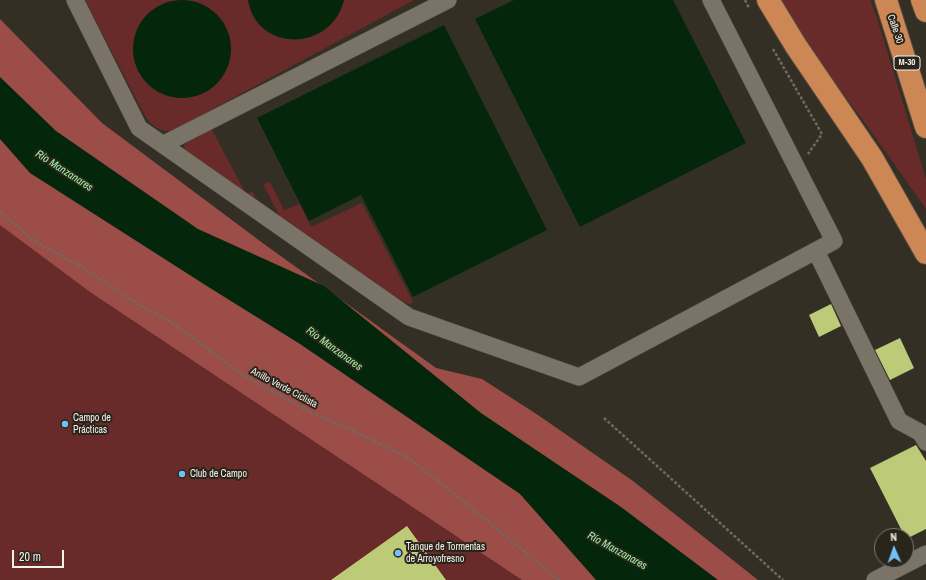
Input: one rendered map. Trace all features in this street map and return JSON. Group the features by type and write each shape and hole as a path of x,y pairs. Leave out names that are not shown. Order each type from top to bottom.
{"highway":[{"name":"Calle 30","path":"886,0 926,127"},
{"path":"922,0 926,11"},
{"path":"760,7 796,46 872,158 926,252"}],"lane":[{"path":"75,0 140,128 409,317 579,377 834,242 798,168 711,0"},
{"path":"164,144 448,0"},
{"path":"816,251 899,421 921,433 926,442"},
{"path":"875,580 926,554"}],"path":[{"path":"745,0 760,7"},
{"path":"772,47 822,134 798,168"},
{"name":"Anillo Verde Ciclista","path":"0,212 38,243 75,263 133,301 171,322 243,375 304,409 345,427 407,458 438,481 559,580"},
{"path":"604,418 783,580"}],"shaded area":[{"path":"85,0 414,0 172,131 162,130 155,127 144,114"},
{"path":"778,0 870,0 877,18 926,179 926,209 868,127 793,27"},
{"path":"0,19 102,123 264,244 436,368 482,379 538,415 633,481 758,580 522,580 90,292 0,225"},
{"path":"211,128 246,194 253,191 256,202 186,152 184,146 188,141"},
{"path":"270,182 284,210 300,204 311,227 362,203 413,302 409,304 394,296 279,215 263,184"},
{"name":"Club de Campo","path":"0,225 90,292 522,580 0,580"}],"water":[{"path":"182,0 201,4 217,14 227,30 231,49 227,68 217,84 201,94 182,98 163,94 147,84 137,68 133,49 137,30 147,14 163,4"},
{"path":"248,0 344,0 336,17 325,30 310,37 294,39 278,37 265,29 254,17"},
{"path":"514,0 673,0 746,143 580,227 475,19"},
{"path":"444,25 547,230 413,297 361,195 309,221 257,118"},
{"name":"Río Manzanares","path":"0,77 56,131 198,229 324,286 481,413 621,507 718,580 596,580 520,494 300,344 30,173 0,139"}],"building":[{"path":"831,304 841,326 819,337 809,315"},
{"path":"900,338 914,368 890,380 875,350"},
{"path":"916,445 926,461 926,529 914,535 914,528 900,528 870,468"},
{"name":"Tanque de Tormentas de Arroyofresno","path":"407,526 446,580 331,580"}],"place":[{"name":"Campo de Prácticas","path":"65,424"},
{"name":"Club de Campo","path":"182,474"},
{"name":"Tanque de Tormentas de Arroyofresno","path":"398,553"}]}
